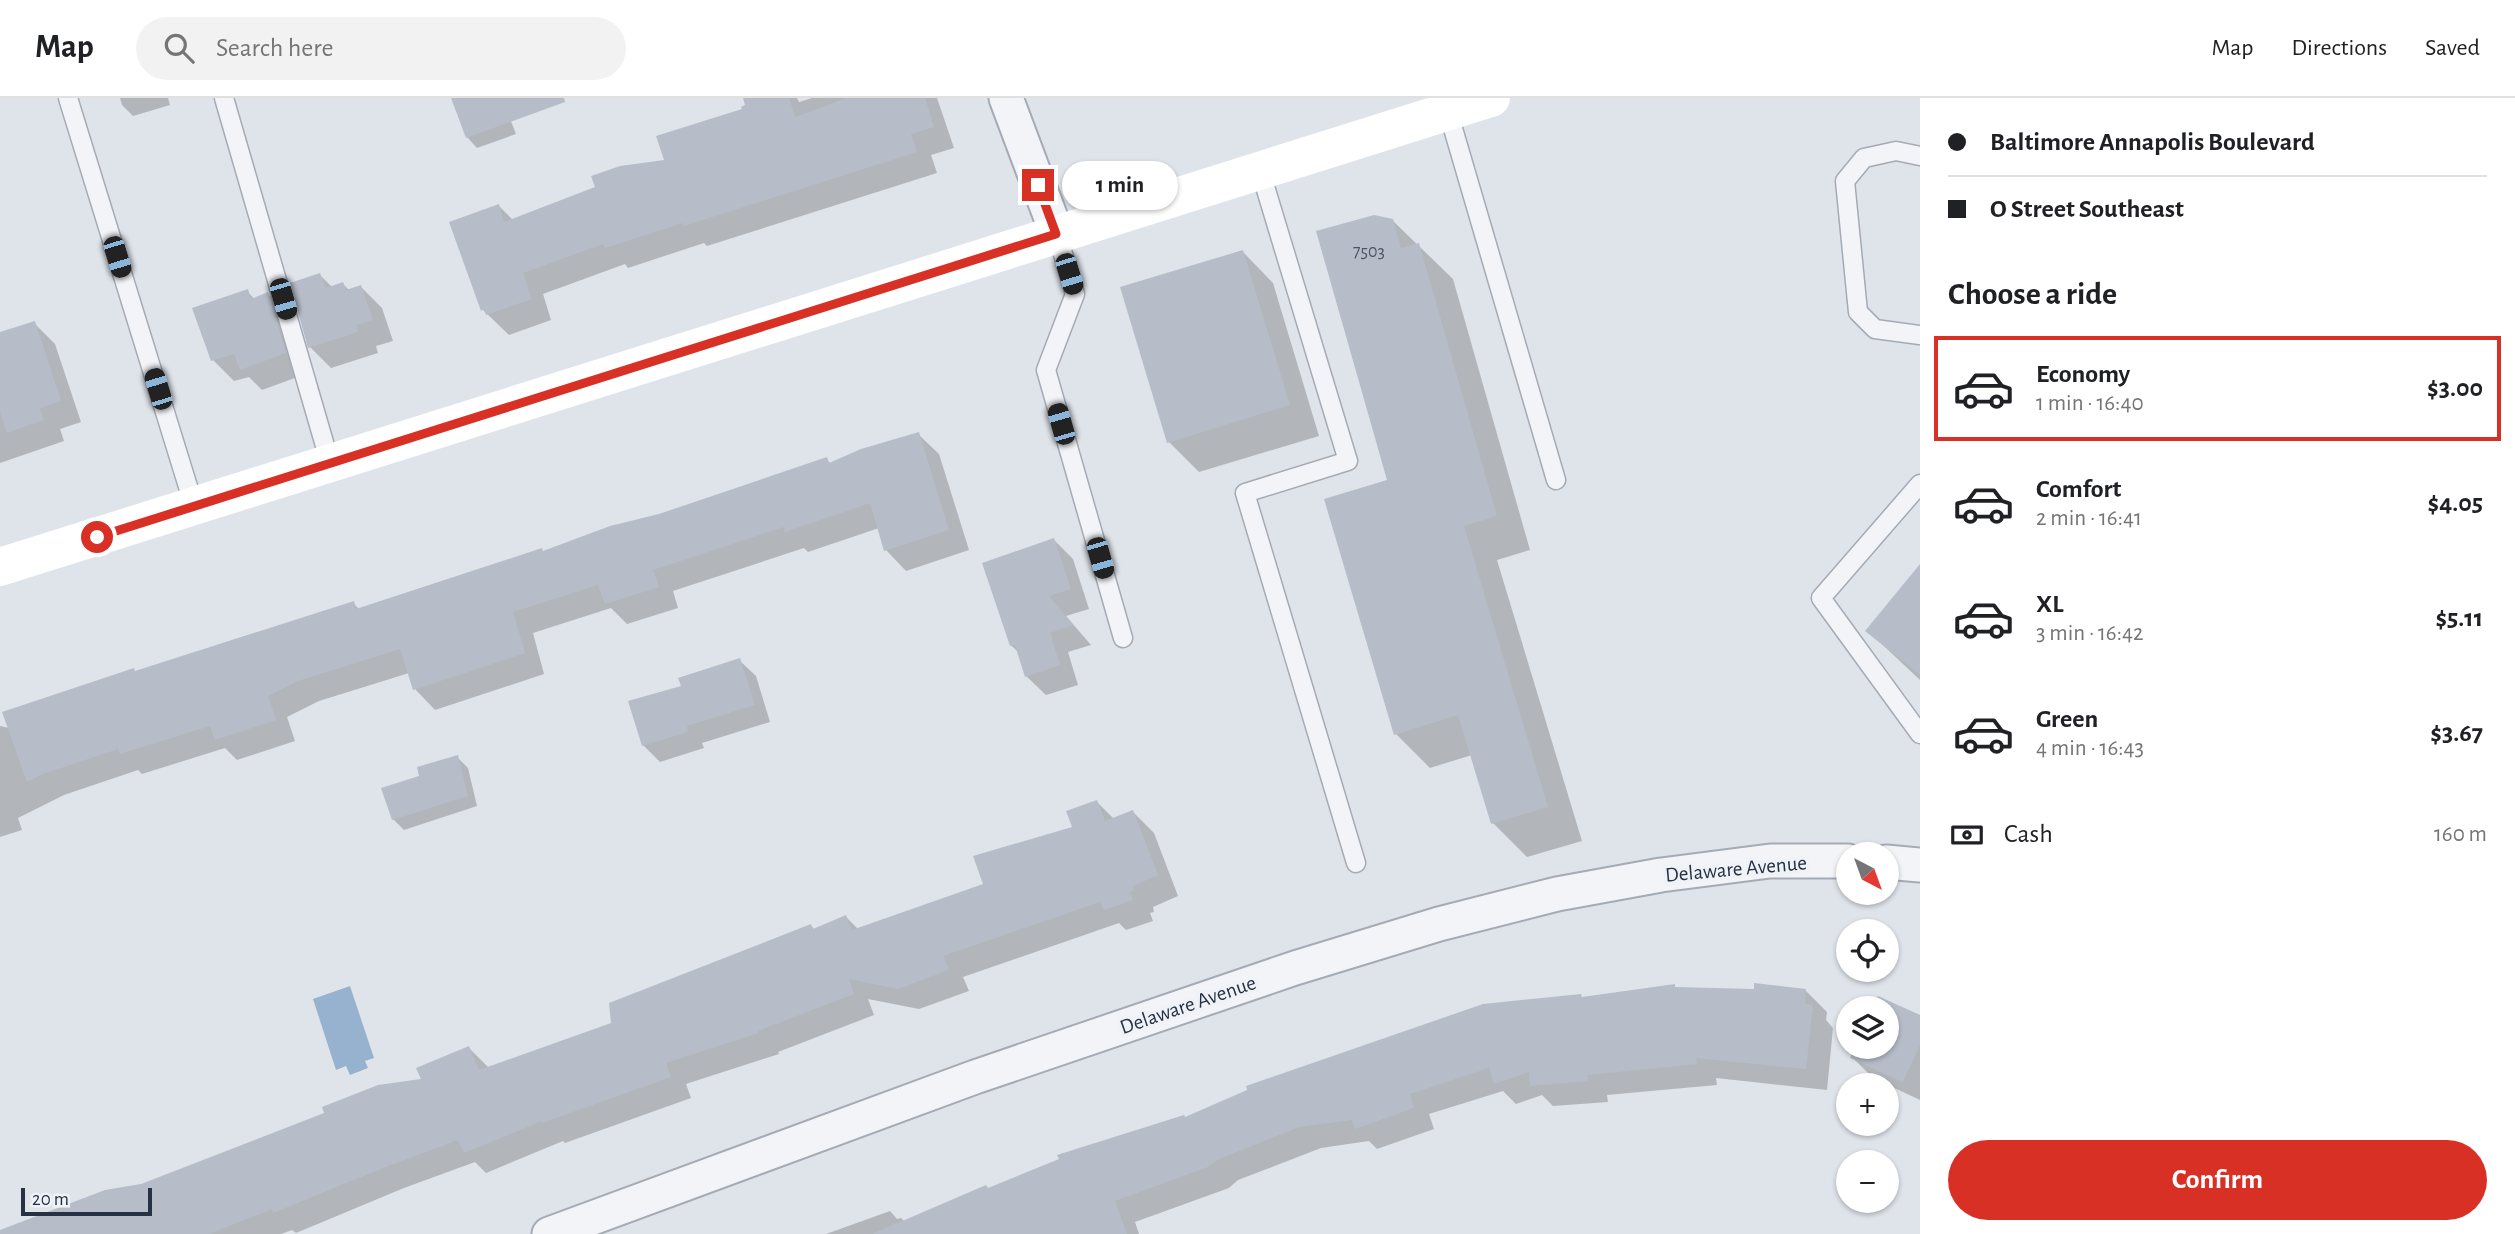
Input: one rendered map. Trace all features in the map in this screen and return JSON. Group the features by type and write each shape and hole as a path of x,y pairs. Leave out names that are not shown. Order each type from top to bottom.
{"main road":[{"path":"0,567 1260,170 1446,105 1491,98"}],"street":[{"path":"1006,98 1056,234"},
{"name":"Delaware Avenue","path":"549,1234 975,1077 1295,968 1439,923 1558,894 1661,875 1770,861 1836,861"},
{"path":"1899,863 1920,865"}],"lane":[{"path":"68,98 194,506"},
{"path":"224,98 330,463"},
{"path":"1446,105 1556,480"},
{"path":"1920,156 1896,151 1864,159 1845,181 1858,312 1875,329 1920,335"},
{"path":"1260,170 1348,461 1245,493 1356,863"},
{"path":"1056,234 1075,294 1045,370 1123,638"},
{"path":"1920,484 1821,598 1920,734"}],"water":[{"path":"350,986 374,1058 365,1061 368,1068 350,1075 346,1066 336,1070 313,999"}],"building":[{"path":"451,98 564,98 565,102 466,138"},
{"path":"743,98 789,98 795,117 847,98 925,98 934,127 911,134 917,152 684,226 683,223 605,248 603,244 523,273 532,299 486,315 484,309 481,311 449,222 499,204 504,222 595,187 591,176 620,166 664,160 656,136 742,109 745,105"},
{"path":"1374,215 1393,219 1401,248 1419,243 1497,516 1464,526 1548,807 1491,824 1458,715 1394,735 1324,499 1387,480 1316,231"},
{"path":"1243,250 1290,405 1167,443 1120,287"},
{"path":"320,273 326,288 343,282 346,290 361,285 373,320 356,325 358,332 308,348 290,283"},
{"path":"248,289 251,299 268,292 286,353 240,370 234,354 211,361 192,308"},
{"path":"35,321 61,401 40,408 44,420 7,433 0,412 0,332"},
{"path":"919,432 949,530 884,551 870,503 785,532 784,527 653,570 659,587 605,604 598,585 513,612 525,653 413,690 400,649 298,681 268,696 276,720 215,740 210,726 120,754 118,749 27,782 2,712 134,668 135,671 354,601 356,609 542,548 543,551 610,526 659,514 827,457 829,463 861,449"},
{"path":"1054,538 1071,589 1049,596 1073,625 1050,633 1060,665 1025,677 1015,645 1010,646 982,563"},
{"path":"1920,564 1920,675 1865,631"},
{"path":"740,658 755,705 687,726 688,732 642,746 628,701 681,686 678,678"},
{"path":"458,755 468,796 392,820 381,788 419,776 417,767"},
{"path":"1097,800 1105,821 1133,810 1158,875 1133,886 1134,891 1130,892 1133,900 1104,910 1100,902 943,956 949,970 898,989 849,979 854,994 758,1031 759,1033 666,1063 671,1077 542,1121 464,1153 458,1140 273,1213 272,1209 209,1234 0,1234 0,1230 105,1190 141,1184 324,1113 322,1107 378,1085 421,1079 416,1068 469,1046 479,1070 611,1023 609,1003 811,924 813,929 846,915 852,930 983,884 973,856 1072,827 1066,811"},
{"path":"1754,983 1806,989 1805,1004 1813,1005 1806,1069 1696,1058 1697,1064 1587,1075 1588,1081 1530,1086 1529,1072 1494,1084 1489,1068 1410,1094 1414,1108 1355,1129 1352,1120 1299,1127 1217,1160 1208,1167 1115,1201 1127,1234 872,1234 986,1185 988,1188 1059,1159 1057,1155 1184,1115 1185,1117 1247,1090 1246,1086 1483,1004 1581,994 1582,997 1675,984 1675,987 1754,989"},
{"path":"1899,1006 1920,1015 1920,1045 1903,1082 1899,1080 1899,1073 1883,1073 1852,1059 1899,1059"}],"route":[{"path":"97,537 1056,234 1038,185"}]}
